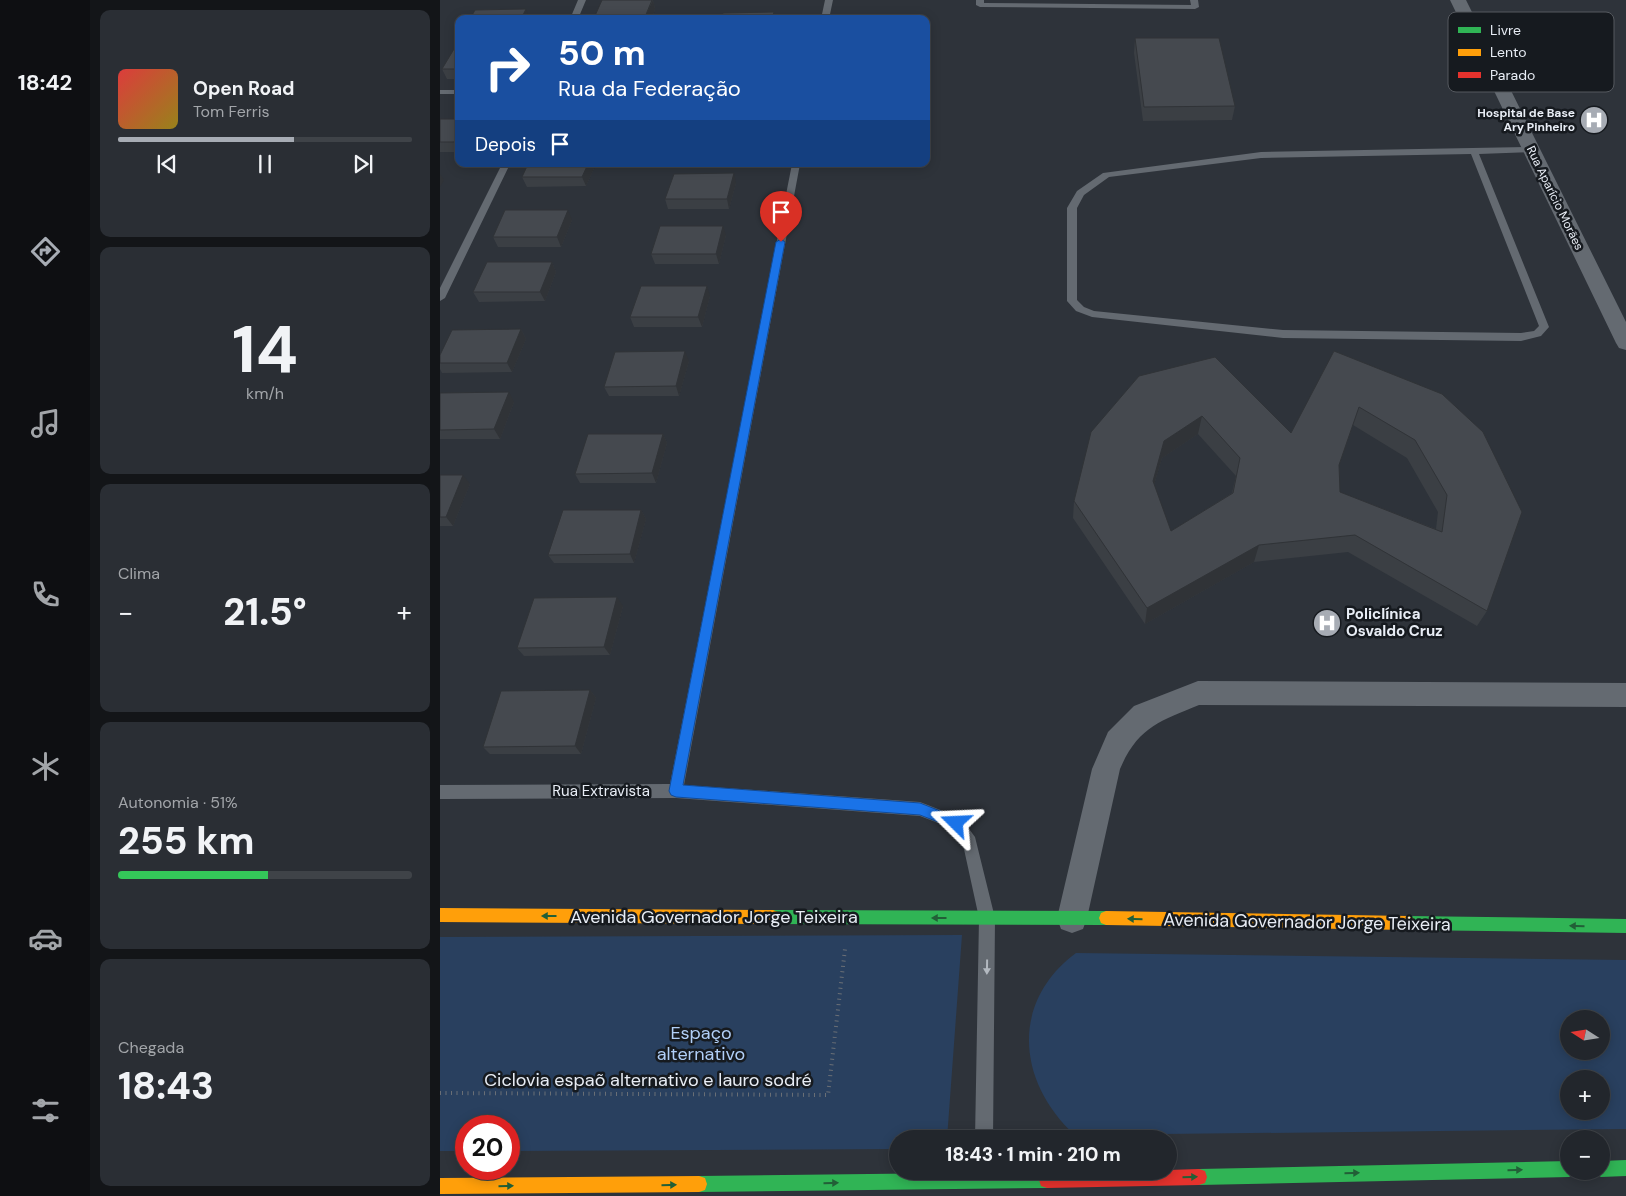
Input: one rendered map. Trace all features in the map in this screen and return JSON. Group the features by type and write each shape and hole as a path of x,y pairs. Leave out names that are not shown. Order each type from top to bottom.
{"main road":[{"name":"Avenida Governador Jorge Teixeira","path":"440,915 1072,918 1626,926"},
{"path":"1610,1169 1626,1168"},
{"path":"1177,1174 1560,1169"},
{"path":"440,1186 476,1191 889,1179"}],"street":[{"name":"Rua Aparício Morães","path":"1458,0 1464,12"},
{"name":"Rua Aparício Morães","path":"1503,92 1626,343"},
{"path":"1072,918 1106,769 1118,741 1144,715 1198,693 1626,695"}],"lane":[{"path":"576,15 582,0"},
{"path":"826,15 829,0"},
{"path":"980,0 980,5 1194,7 1194,0"},
{"path":"440,92 455,92"},
{"path":"1474,151 1544,327 1537,334 1521,337 1283,334 1092,314 1080,309 1072,301 1072,208 1080,193 1106,175 1261,155 1474,151 1531,150"},
{"path":"440,298 505,167"},
{"path":"676,791 795,167"},
{"name":"Rua Extravista","path":"440,792 676,791 920,809 956,823 968,837 987,918"},
{"path":"984,1130 987,918"}],"path":[{"name":"Ciclovia espaõ alternativo e lauro sodré","path":"440,1093 828,1095 846,945"}],"green space":[{"name":"Espaço alternativo","path":"962,935 948,1130 889,1130 889,1149 520,1151 520,1115 455,1115 455,1151 440,1151 440,937"},
{"path":"1076,953 1626,960 1626,1129 1177,1134 1177,1130 1070,1130 1056,1114 1041,1091 1032,1067 1029,1042 1031,1018 1040,995 1055,973"}],"building":[{"path":"602,0 652,0 646,15 595,15"},
{"path":"526,9 523,15 472,15 475,10"},
{"path":"774,12 773,15 722,15 723,13"},
{"path":"1135,38 1219,38 1235,106 1144,107"},
{"path":"454,49 455,49 455,69 442,69"},
{"path":"440,119 455,119 454,142 440,142"},
{"path":"527,167 587,167 582,177 522,177"},
{"path":"734,173 727,199 665,199 674,174"},
{"path":"505,210 568,210 557,237 493,237"},
{"path":"660,226 723,226 716,254 651,254"},
{"path":"487,262 552,262 540,292 473,292"},
{"path":"641,286 707,286 698,317 630,317"},
{"path":"521,329 507,363 440,363 440,355 452,330"},
{"path":"685,351 676,386 604,387 615,352"},
{"path":"1334,351 1442,394 1483,432 1522,512 1487,611 1355,535 1259,545 1147,608 1074,501 1091,432 1139,376 1215,357 1291,433","holes":["1359,407 1415,440 1447,495 1442,532 1340,492 1339,465","1202,416 1240,458 1233,493 1171,531 1153,481 1164,441"]},
{"path":"509,392 494,429 440,430 440,393"},
{"path":"588,434 663,434 652,473 575,474"},
{"path":"440,475 463,475 446,517 440,517"},
{"path":"563,510 641,510 630,554 548,555"},
{"path":"617,597 604,647 517,648 534,598"},
{"path":"590,690 575,746 483,747 501,691"}],"traffic: fast":[{"path":"773,917 1106,918"},
{"path":"1408,923 1626,926"},
{"path":"1610,1169 1626,1168"},
{"path":"1199,1177 1560,1169"},
{"path":"699,1184 1047,1180"}],"traffic: slow":[{"path":"440,915 773,917"},
{"path":"1106,918 1408,923"},
{"path":"440,1186 699,1184"}],"traffic: jam":[{"path":"1177,1177 1199,1177"}],"place":[{"name":"Hospital de Base Ary Pinheiro","path":"1594,120"},
{"name":"Policlínica Osvaldo Cruz","path":"1327,623"}],"route":[{"path":"781,242 676,791 920,809 956,823"}]}
